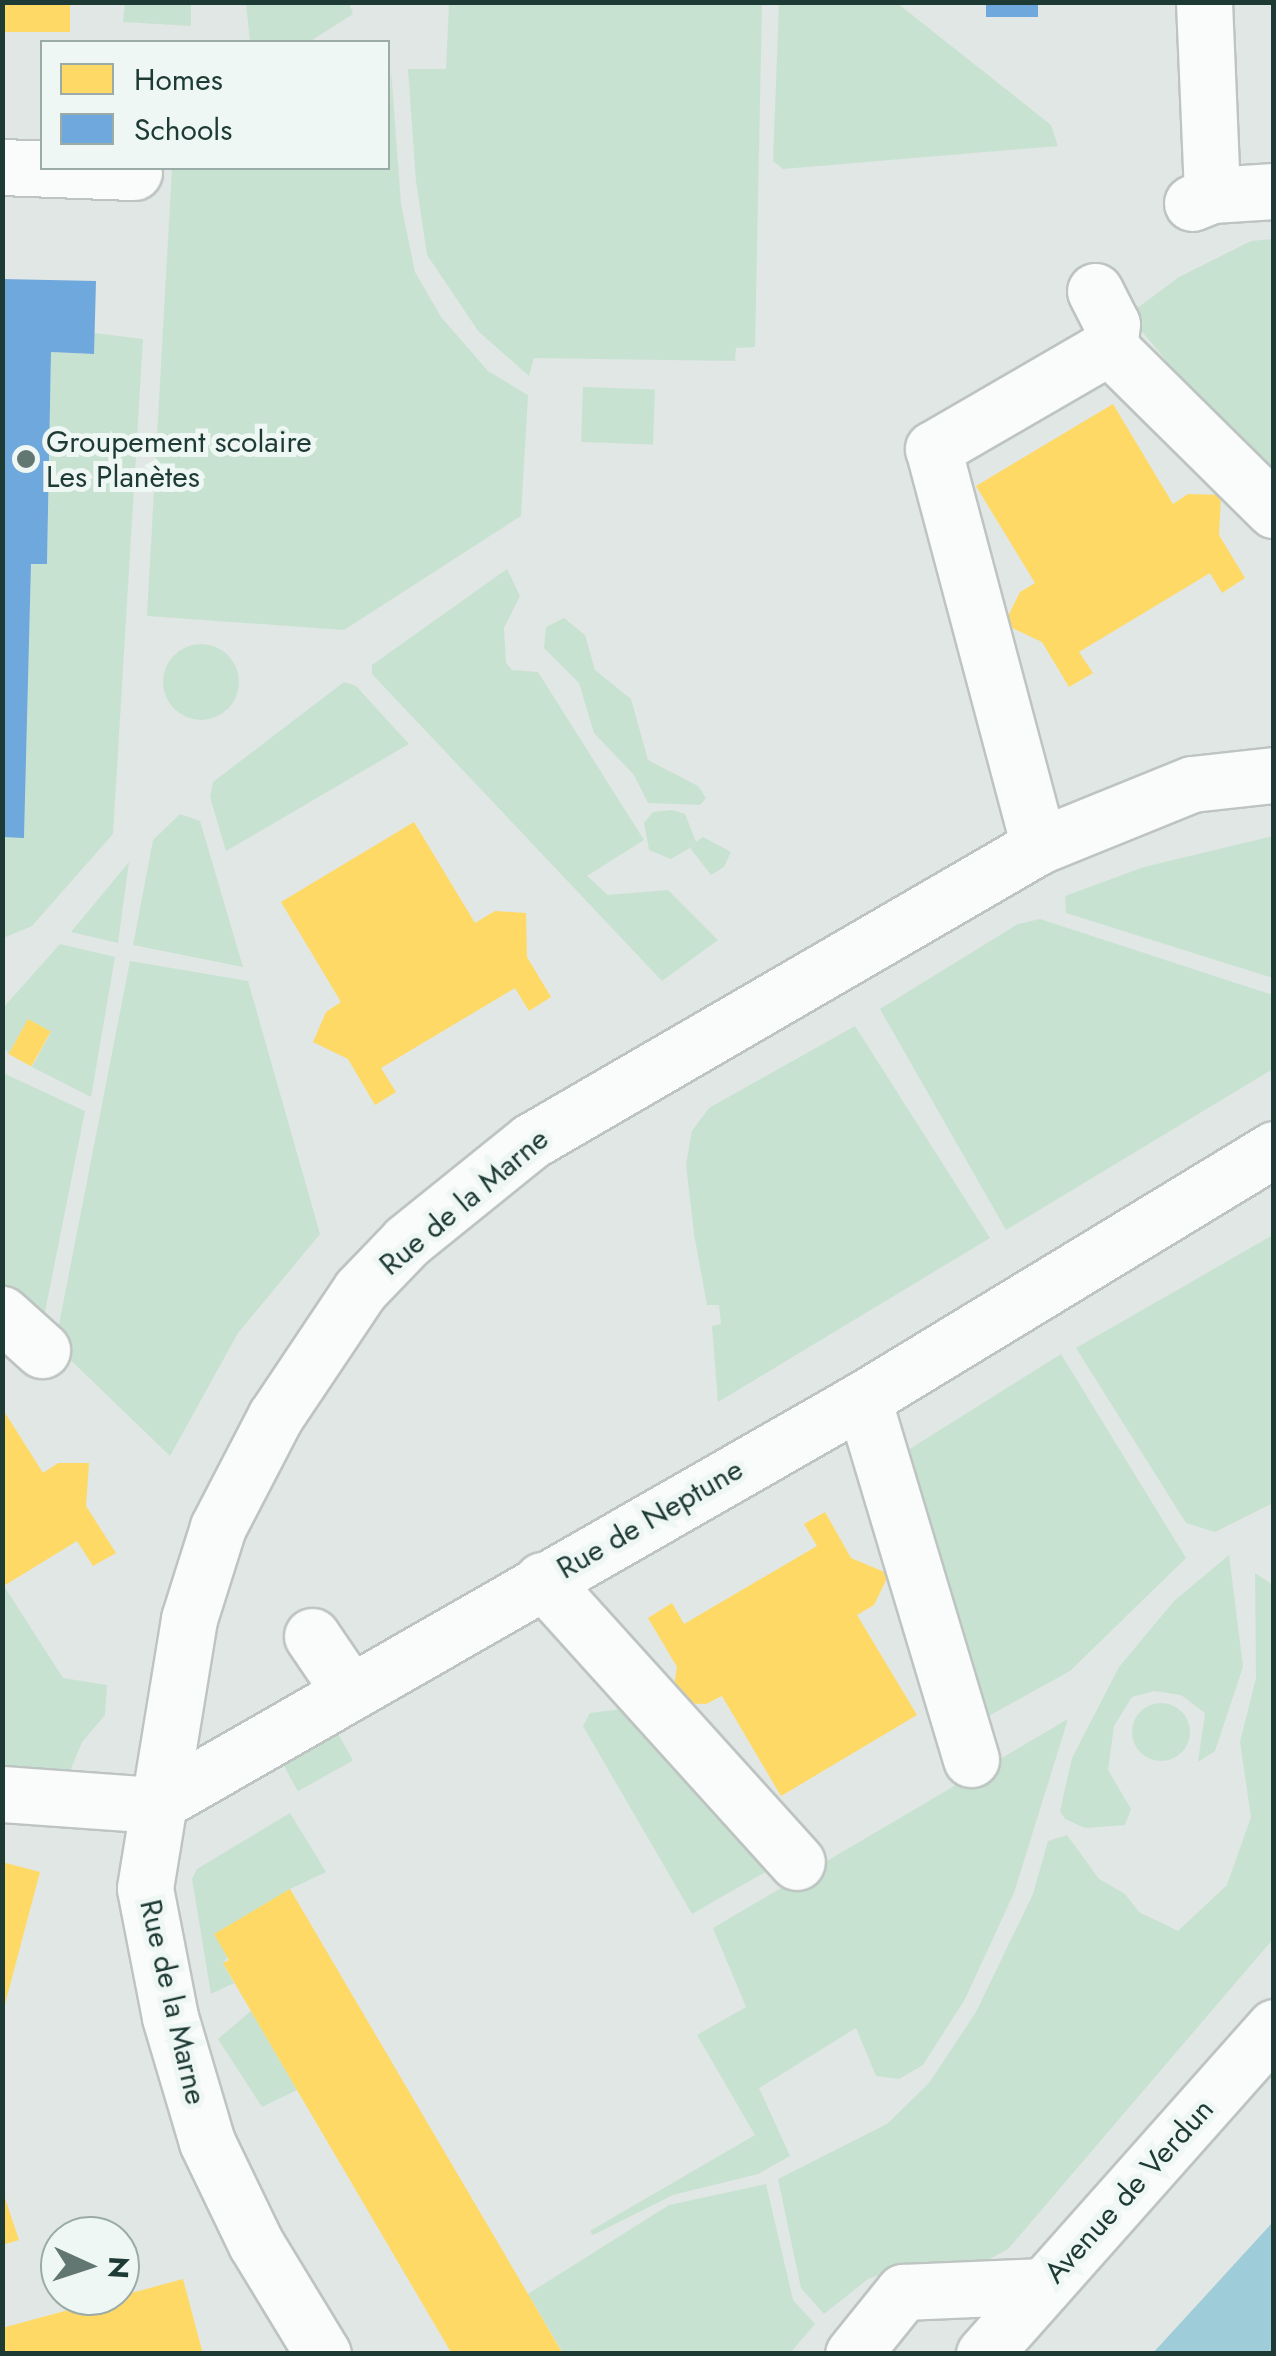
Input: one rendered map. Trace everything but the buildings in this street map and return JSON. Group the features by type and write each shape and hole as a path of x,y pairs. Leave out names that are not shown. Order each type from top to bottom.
{"street":[{"path":"1204,2 1202,199 1274,191"},
{"path":"2,167 40,168"},
{"path":"81,170 134,172"},
{"path":"1095,291 1112,324 1109,347"},
{"path":"1109,347 1274,510"},
{"path":"1039,846 933,449 1109,347"},
{"name":"Rue de la Marne","path":"324,2354 256,2244 207,2142 170,2016 145,1888 154,1805 189,1619 218,1527 275,1417 360,1290 407,1241 531,1141 1039,846 1192,784 1274,774"},
{"name":"Rue de Neptune","path":"154,1805 864,1398 1274,1150"},
{"path":"2,1314 42,1350"},
{"path":"864,1398 971,1759"},
{"path":"542,1580 798,1862"},
{"path":"312,1636 350,1692"},
{"path":"2,1794 154,1805"},
{"name":"Avenue de Verdun","path":"984,2354 1274,2027"},
{"path":"853,2354 902,2292 1044,2286"}],"green space":[{"path":"125,2 191,3 191,26 123,22"},
{"path":"246,3 349,3 353,14 312,40 250,40"},
{"path":"449,3 762,3 755,347 736,348 735,361 534,358 529,376 479,332 427,255 416,181 408,69 446,69"},
{"path":"779,3 897,3 1051,125 1058,146 783,169 773,161"},
{"path":"391,70 401,204 415,272 441,317 488,371 528,395 521,516 344,630 147,616 172,170 390,170"},
{"path":"1273,239 1273,488 1128,315 1179,277 1251,241"},
{"path":"94,333 143,339 113,834 32,926 3,938 3,837 24,837 31,564 47,564 51,352 94,354"},
{"path":"583,387 655,390 653,444 581,442"},
{"path":"507,569 520,596 504,628 506,663 512,670 538,672 644,840 587,876 608,895 668,890 718,940 662,981 372,674 372,665"},
{"path":"564,618 585,635 595,670 631,699 648,760 698,786 706,798 700,805 648,803 634,775 594,733 579,683 544,648 546,627"},
{"path":"201,644 228,655 239,682 228,709 201,720 174,709 163,682 174,655"},
{"path":"344,682 356,686 409,744 226,851 210,797 213,782"},
{"path":"672,810 685,814 696,842 703,837 731,852 724,867 711,875 690,848 671,859 649,850 644,823 653,812"},
{"path":"180,814 200,821 243,967 133,945 153,840"},
{"path":"1273,836 1273,978 1066,913 1065,896 1144,867"},
{"path":"129,862 118,943 71,932"},
{"path":"1040,919 1273,995 1273,1069 1006,1230 880,1009 1018,924"},
{"path":"60,944 115,957 91,1097 32,1067 51,1032 28,1020 9,1054 3,1046 3,1008"},
{"path":"130,961 248,981 320,1234 238,1333 170,1456 55,1345"},
{"path":"855,1026 990,1238 718,1402 712,1326 721,1324 719,1305 707,1305 694,1234 686,1164 692,1131 709,1108"},
{"path":"3,1073 85,1111 41,1332 3,1296"},
{"path":"1273,1235 1273,1503 1215,1532 1186,1523 1076,1348"},
{"path":"1061,1354 1186,1558 1070,1671 976,1723 897,1457"},
{"path":"1229,1555 1243,1667 1215,1751 1198,1762 1205,1713 1181,1695 1154,1691 1132,1697 1114,1726 1108,1770 1131,1809 1125,1825 1085,1828 1065,1819 1060,1811 1072,1758 1119,1667 1174,1601"},
{"path":"1255,1573 1273,1585 1273,1939 1008,2249 979,2265 907,2265 868,2279 824,2314 801,2288 778,2179 887,2124 929,2083 976,2012 1033,1894 1048,1841 1067,1835 1099,1879 1125,1894 1139,1912 1178,1931 1227,1885 1251,1817 1240,1742 1256,1678"},
{"path":"4,1586 63,1678 107,1685 105,1715 82,1742 68,1776 3,1769"},
{"path":"1161,1703 1182,1711 1190,1732 1182,1753 1161,1761 1140,1753 1132,1732 1140,1711"},
{"path":"630,1708 769,1870 692,1914 583,1726 590,1713"},
{"path":"1068,1719 1014,1893 965,1999 923,2065 899,2079 876,2076 856,2028 759,2088 790,2156 758,2174 673,2195 593,2235 590,2231 755,2135 697,2035 746,2007 713,1928"},
{"path":"336,1730 353,1761 298,1791 281,1761"},
{"path":"290,1813 326,1872 290,1889 223,1963 234,1983 211,1994 192,1879 197,1869"},
{"path":"251,2011 297,2090 262,2107 218,2039"},
{"path":"766,2184 793,2300 815,2324 790,2353 563,2353 528,2294 669,2205"}],"water":[{"path":"1273,2222 1273,2353 1153,2353"}],"place":[{"name":"Groupement scolaire Les Planètes","path":"26,459"}]}
